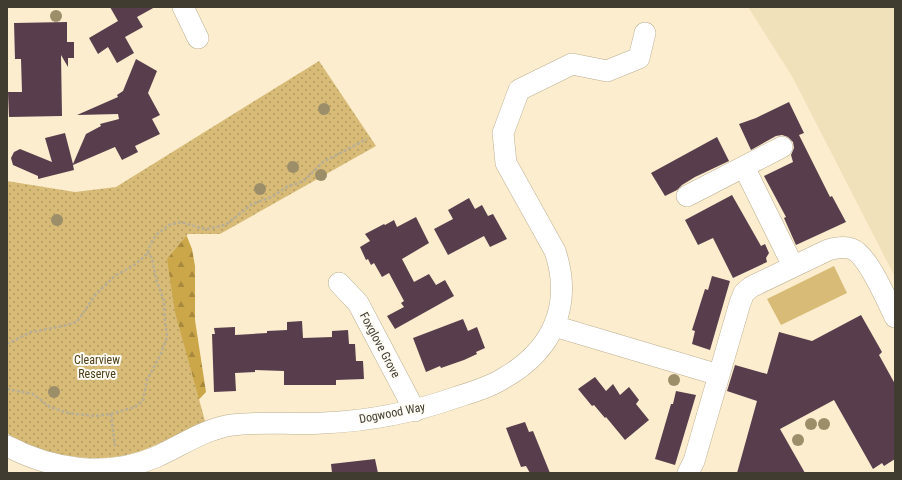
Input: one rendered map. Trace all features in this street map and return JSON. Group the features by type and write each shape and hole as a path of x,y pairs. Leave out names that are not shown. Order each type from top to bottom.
{"street":[{"path":"183,7 198,38"},
{"name":"Dogwood Way","path":"7,446 24,455 44,462 70,468 96,470 118,468 151,459 195,436 232,425 323,423 383,417 415,411 481,389 520,368 532,359 541,348 554,326 562,291 559,263 550,240 506,163 503,133 519,90 572,64 607,71 639,58 645,33"},
{"path":"687,196 782,147"},
{"path":"744,167 793,266"},
{"path":"688,473 694,462 740,303 744,293 751,287 828,250 840,247 852,249 862,256 868,264 895,317"},
{"name":"Foxglove Grove","path":"339,283 358,303 415,411"},
{"path":"554,326 719,375"}],"path":[{"path":"7,344 31,332 77,322 96,294 116,275 133,266 148,253 152,240 169,225 181,222 207,229 228,223 252,204 272,197 288,186 299,183 307,178 323,162 367,139"},
{"path":"7,389 33,394 50,407 68,413 94,416 124,411 140,404 144,398 147,380 160,356 166,340 164,301 156,279 152,258 148,253"},
{"path":"111,414 115,446"}],"shaded area":[{"path":"748,7 895,7 895,277 793,78"}],"green space":[{"name":"Clearview Reserve","path":"319,61 376,146 220,234 188,234 167,259 175,312 205,421 146,449 130,454 112,457 75,457 57,454 22,442 7,433 7,181 75,192 116,187"},
{"path":"183,227 192,249 195,266 195,320 206,392 188,411 155,259"},
{"path":"834,266 847,293 781,325 767,299"}],"building":[{"path":"110,7 155,7 137,17 143,27 125,37 134,53 117,63 108,47 98,54 89,38 118,21"},
{"path":"67,22 67,42 74,42 74,58 68,58 68,67 61,55 62,116 9,117 8,92 22,92 21,59 15,59 14,23"},
{"path":"136,59 157,71 148,93 160,115 152,119 160,134 135,146 138,152 122,160 115,147 73,165 74,170 38,179 38,176 13,165 11,158 14,152 20,149 52,162 45,138 65,133 73,164 86,134 101,126 100,124 119,119 118,114 77,115 118,97 117,95 123,91"},
{"path":"789,102 804,133 799,135 830,197 832,196 846,222 796,245 784,218 786,217 764,176 793,162 791,155 794,148 793,142 788,137 782,135 776,136 751,150 739,124 756,118"},
{"path":"717,137 729,161 695,177 677,190 665,196 651,173"},
{"path":"732,195 761,246 765,244 769,253 766,258 767,262 733,278 713,238 698,245 685,220"},
{"path":"469,198 475,209 482,205 488,216 493,214 507,239 490,247 484,236 448,255 434,229 453,219 448,210"},
{"path":"416,217 429,243 402,259 414,282 429,274 436,285 445,280 454,296 395,329 387,316 404,307 401,303 404,301 389,273 382,277 374,263 371,265 368,259 366,260 360,247 370,241 365,234 394,220 397,227"},
{"path":"712,276 730,281 710,350 692,344 695,331 692,330 705,289 708,290"},
{"path":"861,315 882,352 879,355 895,384 895,459 884,466 882,463 873,469 834,400 780,429 805,473 737,473 757,401 727,391 735,365 767,374 779,332 812,341"},
{"path":"463,319 468,331 477,327 485,348 476,352 477,354 464,360 441,368 440,366 426,372 413,338"},
{"path":"302,321 303,338 332,337 332,331 348,330 349,344 355,344 356,361 363,361 364,379 336,380 336,385 284,385 284,371 255,370 255,372 235,373 236,391 214,392 212,334 215,334 214,328 235,327 235,335 267,333 267,331 287,330 287,322"},
{"path":"595,377 606,391 613,384 620,395 629,387 639,400 636,404 649,420 625,440 606,417 605,418 594,405 592,406 578,389"},
{"path":"676,391 696,395 675,465 655,459"},
{"path":"525,422 529,432 533,431 550,473 530,473 526,466 521,467 506,428"},
{"path":"375,459 378,473 332,473 331,464"}]}
